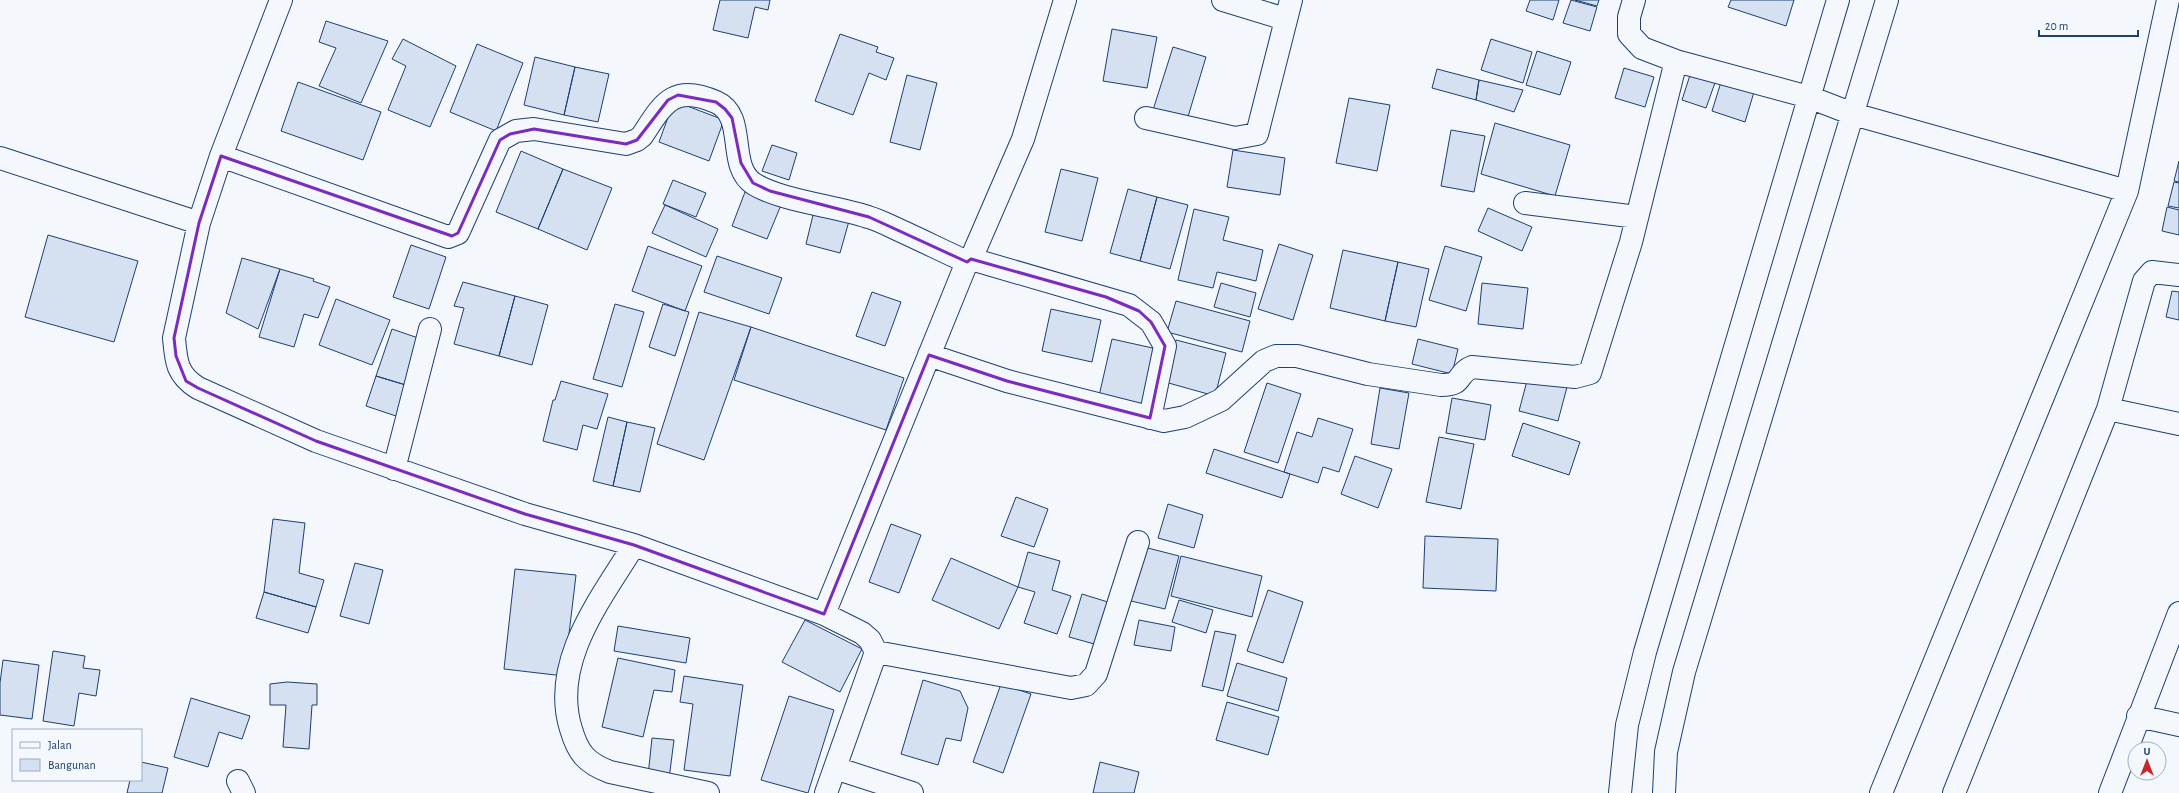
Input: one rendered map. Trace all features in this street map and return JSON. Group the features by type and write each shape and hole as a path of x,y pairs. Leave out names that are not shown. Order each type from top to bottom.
{"street":[{"path":"281,0 221,156 199,223 174,338 179,370 186,381 198,388 316,442 525,514 634,545 824,614 862,633 870,640 876,652 826,793"},
{"path":"824,614 929,355 969,260 1023,139 1065,0"},
{"path":"1146,118 1235,138 1257,134 1288,10 1223,0"},
{"path":"1634,0 1629,17 1629,34 1642,48 1676,61 1809,97 1853,114 2127,191"},
{"path":"1620,793 1627,725 1645,652 1838,0"},
{"path":"1664,793 1666,752 1684,672 1887,0"},
{"path":"1880,793 2127,191 2168,0"},
{"path":"929,355 1007,381 1164,421 1185,417 1221,400 1264,361 1276,356 1297,356 1368,374 1441,385 1450,385 1459,382 1467,369 1472,367 1575,377 1590,373 1638,217 1676,61"},
{"path":"221,156 448,237 458,233 500,140 510,134 534,129 626,144 637,140 642,136 668,100 678,96 688,95 716,102 732,118 740,163 746,175 753,183 770,191 869,217 969,260 1106,297 1129,305 1139,311 1151,322 1165,346 1150,418"},
{"path":"0,158 199,223"},
{"path":"1525,203 1638,217"},
{"path":"1954,793 2108,409 2144,281 2152,272 2179,275"},
{"path":"394,469 430,329"},
{"path":"2108,409 2179,424"},
{"path":"876,652 1071,688 1086,685 1096,674 1138,542"},
{"path":"634,545 594,609 574,650 567,682 565,701 567,716 574,742 585,759 596,767 610,772 708,793"},
{"path":"2110,793 2138,716 2179,613"},
{"path":"2138,716 2179,725"},
{"path":"835,768 912,793"}],"highlighted area":[{"path":"678,95 716,102 725,109 732,118 741,163 753,183 770,191 869,217 967,262 971,259 1106,297 1139,311 1151,322 1165,346 1150,418 1007,381 929,355 824,614 634,545 525,514 316,441 198,388 186,381 176,356 174,338 199,223 221,156 452,236 458,233 500,140 510,134 534,129 626,144 637,140 668,100"}],"building":[{"path":"720,0 770,0 768,10 755,7 748,38 713,30"},
{"path":"1530,0 1559,0 1553,20 1526,11"},
{"path":"1571,0 1597,7 1590,31 1563,23"},
{"path":"1575,0 1599,0 1597,6"},
{"path":"1731,0 1794,0 1786,26 1728,7"},
{"path":"326,21 388,41 361,103 319,86 336,48 319,42"},
{"path":"1112,29 1157,37 1147,88 1103,81"},
{"path":"840,34 878,47 876,52 894,58 886,80 869,73 853,115 815,101"},
{"path":"403,39 456,66 430,127 388,110 406,66 392,59"},
{"path":"1491,39 1532,52 1523,83 1481,70"},
{"path":"477,44 523,63 496,131 450,112"},
{"path":"1173,47 1206,57 1187,120 1153,110"},
{"path":"1537,51 1571,62 1560,95 1526,85"},
{"path":"535,57 575,67 564,115 524,105"},
{"path":"575,67 609,74 598,122 564,115"},
{"path":"1624,68 1654,77 1645,107 1615,98"},
{"path":"1437,69 1479,80 1476,100 1432,88"},
{"path":"1691,72 1716,80 1706,108 1682,100"},
{"path":"907,75 937,83 920,150 890,142"},
{"path":"1479,80 1523,90 1514,112 1476,100"},
{"path":"298,82 381,112 363,160 281,131"},
{"path":"1721,82 1754,92 1745,122 1712,111"},
{"path":"1349,98 1390,105 1377,171 1336,163"},
{"path":"674,101 724,120 709,161 659,142"},
{"path":"1495,123 1570,145 1555,196 1481,174"},
{"path":"1451,130 1485,136 1474,192 1441,186"},
{"path":"772,145 797,153 789,180 762,171"},
{"path":"1233,150 1285,158 1280,195 1227,187"},
{"path":"521,151 563,169 538,229 496,212"},
{"path":"2179,161 2179,182 2174,181"},
{"path":"563,169 612,188 587,250 538,229"},
{"path":"1061,169 1098,178 1082,241 1045,232"},
{"path":"673,180 706,193 696,217 663,204"},
{"path":"2174,182 2179,183 2179,208 2168,206"},
{"path":"1128,189 1157,197 1140,261 1110,253"},
{"path":"745,192 781,205 767,239 732,226"},
{"path":"1157,197 1188,205 1170,269 1140,261"},
{"path":"665,205 718,229 706,257 652,233"},
{"path":"2167,207 2179,210 2179,235 2162,231"},
{"path":"1488,208 1532,227 1522,251 1478,231"},
{"path":"1194,209 1229,217 1223,240 1263,250 1256,281 1217,272 1213,288 1178,280"},
{"path":"814,211 849,221 840,253 806,244"},
{"path":"48,235 138,261 114,342 25,317"},
{"path":"1279,244 1313,255 1293,320 1258,309"},
{"path":"411,245 446,257 429,309 393,297"},
{"path":"648,246 702,266 685,311 632,291"},
{"path":"1445,246 1482,257 1466,311 1429,300"},
{"path":"1343,250 1398,262 1385,321 1330,308"},
{"path":"717,256 782,278 769,314 704,292"},
{"path":"242,258 280,269 258,329 226,313"},
{"path":"1398,262 1429,269 1416,327 1385,321"},
{"path":"280,269 314,279 313,281 330,287 318,318 304,314 294,347 259,337"},
{"path":"463,282 515,296 499,356 454,344 464,308 454,306"},
{"path":"1221,283 1256,293 1250,317 1214,307"},
{"path":"1482,283 1528,288 1523,329 1478,324"},
{"path":"2172,291 2179,292 2179,320 2166,317"},
{"path":"872,292 901,302 885,346 856,336"},
{"path":"515,296 548,305 532,365 499,356"},
{"path":"336,299 390,320 372,365 319,345"},
{"path":"1176,301 1250,321 1242,352 1167,332"},
{"path":"615,304 644,312 622,387 593,379"},
{"path":"663,304 689,312 675,356 649,347"},
{"path":"1051,309 1101,320 1092,362 1042,351"},
{"path":"699,312 751,327 704,460 657,444"},
{"path":"751,327 904,378 886,430 734,380"},
{"path":"392,329 424,340 409,386 376,376"},
{"path":"1112,339 1157,349 1144,406 1099,396"},
{"path":"1418,339 1458,349 1452,374 1412,364"},
{"path":"1176,340 1226,353 1215,396 1165,382"},
{"path":"376,376 409,386 399,417 366,406"},
{"path":"1528,377 1567,387 1558,421 1519,411"},
{"path":"561,381 608,394 597,429 583,425 577,450 543,441 553,400 555,400"},
{"path":"1267,383 1301,394 1278,463 1244,452"},
{"path":"1380,388 1409,393 1399,449 1371,444"},
{"path":"1452,398 1491,405 1485,440 1446,433"},
{"path":"608,417 627,422 613,486 593,481"},
{"path":"1318,418 1353,429 1339,472 1323,467 1318,483 1284,472 1297,432 1312,437"},
{"path":"627,422 655,428 640,492 613,486"},
{"path":"1523,423 1580,442 1569,475 1512,456"},
{"path":"1439,437 1474,444 1461,509 1426,502"},
{"path":"1214,449 1290,474 1282,498 1206,473"},
{"path":"1355,456 1392,469 1378,508 1341,494"},
{"path":"1016,497 1048,509 1034,547 1001,536"},
{"path":"1168,504 1203,515 1194,548 1158,538"},
{"path":"273,519 305,523 299,573 324,580 316,607 264,592"},
{"path":"891,524 921,535 899,593 869,582"},
{"path":"1425,536 1498,539 1496,591 1423,588"},
{"path":"1140,546 1179,556 1165,609 1127,600"},
{"path":"1028,552 1060,561 1052,590 1071,596 1057,634 1024,623 1035,592 1018,587"},
{"path":"1181,556 1262,576 1252,617 1171,596"},
{"path":"951,558 1018,587 999,629 932,600"},
{"path":"355,563 383,570 369,624 340,616"},
{"path":"515,569 576,575 564,676 504,669"},
{"path":"1268,590 1303,602 1283,663 1247,651"},
{"path":"264,592 316,607 308,633 256,618"},
{"path":"1082,594 1111,603 1098,645 1069,637"},
{"path":"1179,600 1213,610 1206,633 1172,622"},
{"path":"805,620 862,649 840,692 782,662"},
{"path":"1139,620 1175,627 1171,651 1134,645"},
{"path":"618,626 690,638 686,663 614,651"},
{"path":"1215,631 1236,635 1223,691 1202,686"},
{"path":"53,651 85,656 83,668 100,670 96,696 79,693 74,726 43,721"},
{"path":"618,658 675,670 672,692 654,690 643,737 602,727"},
{"path":"3,660 39,665 32,719 0,715 0,683"},
{"path":"1237,663 1287,678 1278,711 1227,696"},
{"path":"684,676 743,685 730,776 684,770 693,704 680,702"},
{"path":"923,680 960,691 968,708 961,741 946,738 938,765 901,754"},
{"path":"287,682 317,684 317,705 312,705 309,749 283,747 286,705 270,705 270,684"},
{"path":"1001,684 1031,694 1003,773 973,762"},
{"path":"789,696 834,710 808,793 761,780"},
{"path":"191,698 250,716 242,739 219,732 208,767 174,757"},
{"path":"1227,702 1279,717 1268,755 1216,740"},
{"path":"652,738 674,740 669,779 648,776"},
{"path":"142,762 168,768 162,793 127,793 130,781 142,781"},
{"path":"1100,762 1139,772 1134,793 1093,793"}]}
